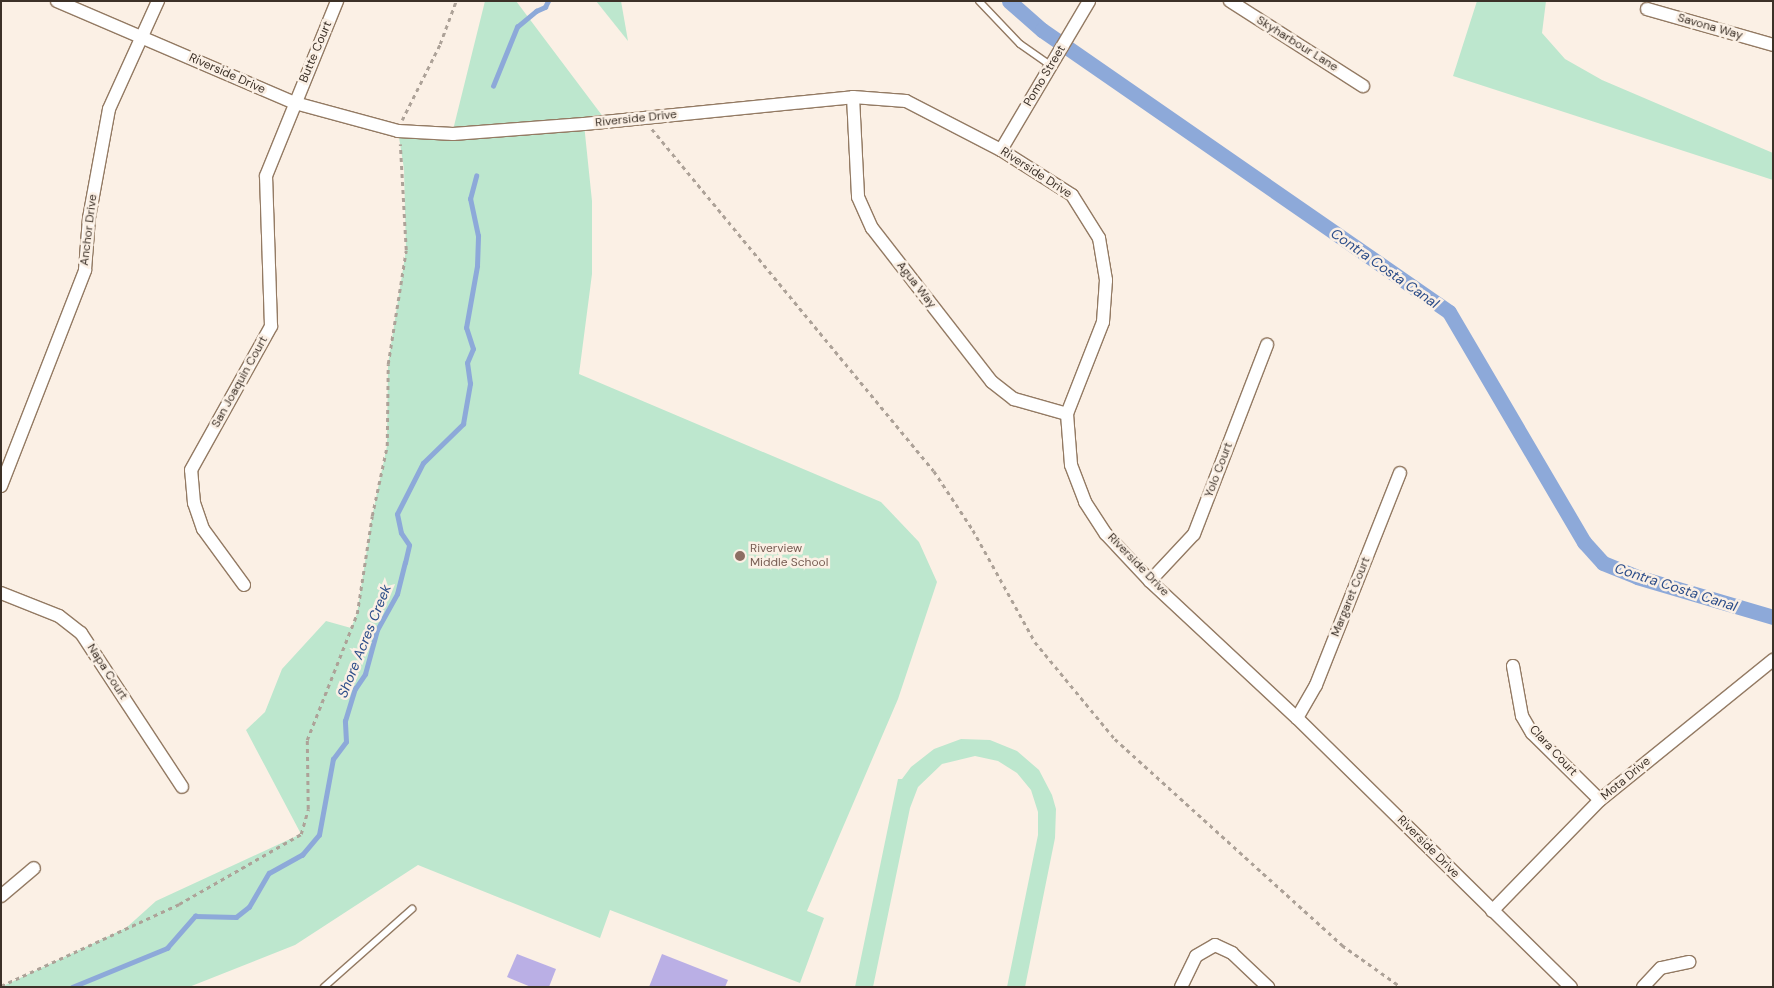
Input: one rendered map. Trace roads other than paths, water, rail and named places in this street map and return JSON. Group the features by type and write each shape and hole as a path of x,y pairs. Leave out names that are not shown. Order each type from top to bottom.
{"street":[{"name":"Riverside Drive","path":"56,1 295,103 398,131 452,134 643,118 853,97 906,101 1001,150 1072,195 1099,238 1106,280 1103,322 1067,414 1070,465 1085,502 1106,534 1150,581 1297,718 1571,987"},
{"name":"Anchor Drive","path":"1,486 85,270 89,218 109,109 158,1"},
{"name":"Butte Court","path":"295,103 337,1"},
{"name":"Pomo Street","path":"1001,150 1079,20 1088,1"},
{"name":"Skyharbour Lane","path":"1230,1 1364,86"},
{"name":"Savona Way","path":"1647,9 1773,45"},
{"name":"Agua Way","path":"853,97 858,197 872,228 992,382 1014,400 1067,414"},
{"name":"San Joaquin Court","path":"244,586 203,529 194,503 191,470 271,326 266,176 295,103"},
{"name":"Yolo Court","path":"1150,581 1194,534 1267,345"},
{"name":"Margaret Court","path":"1297,718 1316,686 1400,473"},
{"name":"Napa Court","path":"1,593 59,616 80,633 182,787"},
{"name":"Mota Drive","path":"1492,911 1600,800 1773,660"},
{"name":"Clara Court","path":"1512,666 1522,716 1532,732 1600,800"},
{"path":"1,896 34,868"},
{"path":"1181,987 1196,956 1215,945 1232,953 1268,987"},
{"path":"1643,987 1661,968 1689,962"}],"lane":[{"path":"979,1 1020,44 1051,66"},
{"path":"324,987 412,909"}],"waterway":[{"name":"Shore Acres Creek","path":"493,86 517,27 536,11 545,7 548,1"},
{"name":"Contra Costa Canal","path":"1009,1 1042,30 1449,312 1584,542 1603,563 1637,577 1773,617"},
{"name":"Shore Acres Creek","path":"72,987 167,948 195,916 236,917 249,907 269,873 302,855 319,835 333,759 346,742 345,721 355,689 365,674 377,630 397,594 405,563 409,545 401,533 397,514 423,463 463,424 470,384 467,363 473,349 466,328 477,266 478,236 470,199 476,176"}],"place":[{"name":"Riverview Middle School","path":"740,556"}]}
